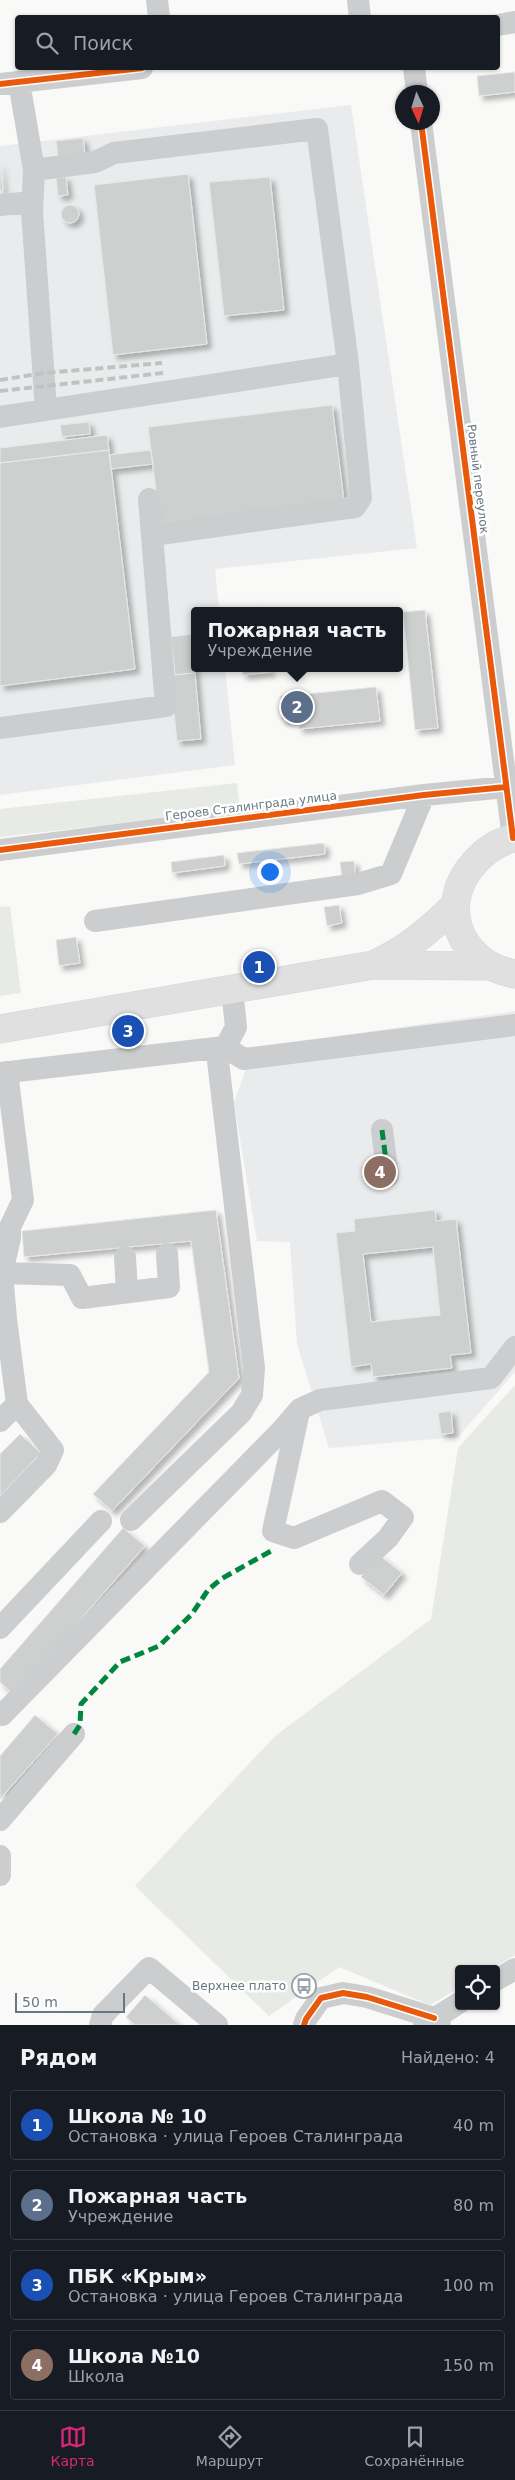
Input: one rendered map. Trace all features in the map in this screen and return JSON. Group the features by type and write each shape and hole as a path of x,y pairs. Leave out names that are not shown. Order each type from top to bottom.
{"main road":[{"path":"487,966 472,953 454,906 460,882 467,870 483,853 514,838"},
{"path":"373,965 398,953 419,938 454,906"},
{"path":"0,1029 373,965 487,966 515,974"}],"street":[{"path":"157,0 159,15"},
{"path":"358,0 360,15"},
{"path":"500,25 515,22"},
{"path":"46,410 32,202 34,170 9,83 124,70"},
{"path":"414,70 416,85"},
{"path":"34,170 95,162 114,153 317,129 348,364 361,498 355,507 153,535"},
{"name":"Ровный переулок","path":"422,130 514,838"},
{"path":"0,206 32,202"},
{"path":"0,417 348,364"},
{"path":"0,728 166,706 152,562 153,535 149,499"},
{"name":"Героев Сталинграда улица","path":"0,850 424,795 506,787"},
{"path":"95,921 358,884 391,874 424,795"},
{"path":"131,1520 241,1413 252,1395 254,1368 218,1061 236,1027 232,990"},
{"path":"0,1512 46,1465 53,1450 17,1404 6,1320 2,1273 10,1238 5,1232 23,1200 4,1072 224,1047 244,1059 515,1025"},
{"path":"382,1130 388,1176"},
{"path":"2,1273 70,1275 82,1298 168,1287 166,1254"},
{"path":"125,1256 128,1292"},
{"path":"1,1715 282,1430 300,1408 320,1400 491,1378 515,1347"},
{"path":"0,1421 17,1404"},
{"path":"300,1408 273,1531 294,1538 382,1501 403,1517 388,1538 360,1564"},
{"path":"0,1628 101,1521"},
{"path":"0,1820 74,1734"},
{"path":"0,1856 0,1875"},
{"path":"100,2025 103,2015 150,1959 217,2025"},
{"path":"500,1978 515,1969"},
{"path":"304,2025 306,2019 321,1998 343,1993 367,1997 433,2023 455,2006"}],"shaded area":[{"path":"351,105 417,548 215,569 219,607 191,607 191,672 225,672 235,765 0,795 0,146"},
{"path":"237,783 240,810 0,837 0,809"},
{"path":"10,906 21,993 0,996 0,907"},
{"path":"515,1011 515,1372 458,1437 329,1448 297,1344 290,1242 257,1241 234,1103 253,1048"},
{"path":"515,1385 515,1955 498,1965 455,1965 455,1990 430,2005 339,1967 269,2016 135,1886 275,1736 431,1619 458,1448"}],"building":[{"path":"515,72 515,92 479,96 477,76"},
{"path":"83,138 85,154 58,157 56,141"},
{"path":"0,164 3,190 0,191"},
{"path":"188,174 207,344 113,355 94,185"},
{"path":"66,177 68,195 58,196 56,178"},
{"path":"270,177 284,310 224,316 209,182"},
{"path":"66,205 74,205 79,210 77,221 66,223 61,218 61,210"},
{"path":"332,405 344,501 160,523 148,427"},
{"path":"89,422 90,434 62,437 60,425"},
{"path":"107,435 109,450 0,463 0,448"},
{"path":"109,450 135,669 0,686 0,463"},
{"path":"151,450 153,464 111,469 109,455"},
{"path":"425,610 438,728 415,730 403,612"},
{"path":"191,634 191,672 195,673 175,675 171,637"},
{"path":"243,672 271,672 243,675"},
{"path":"195,673 201,739 177,741 170,675"},
{"path":"376,687 380,721 299,729 296,695"},
{"path":"294,695 296,719 282,720 280,696"},
{"path":"324,843 325,854 239,864 237,853"},
{"path":"224,855 225,866 172,873 171,862"},
{"path":"354,861 356,877 342,878 340,862"},
{"path":"339,905 342,923 327,926 324,907"},
{"path":"76,937 80,963 59,966 56,940"},
{"path":"216,1210 239,1378 112,1511 93,1494 209,1372 191,1241 24,1257 22,1231"},
{"path":"435,1210 436,1221 456,1219 471,1353 450,1355 452,1368 373,1377 371,1364 351,1367 336,1233 355,1231 354,1219","holes":["433,1247 440,1315 371,1322 363,1254"]},
{"path":"451,1411 453,1433 441,1434 438,1413"},
{"path":"20,1434 41,1453 0,1496 0,1454"},
{"path":"123,1528 145,1546 14,1695 0,1682 0,1669"},
{"path":"378,1554 402,1573 384,1595 361,1577"},
{"path":"35,1715 58,1734 0,1799 0,1756"},
{"path":"145,1995 180,2025 135,2025 126,2017"}],"railway":[{"path":"0,380 44,373 162,363"},
{"path":"0,391 163,373"}],"marked path":[{"path":"382,1130 388,1176"},
{"path":"74,1734 80,1725 81,1704 120,1662 159,1646 192,1614 208,1590 221,1579 271,1551"}],"cycle path":[{"path":"0,84 124,70"},
{"path":"422,130 513,838"},
{"path":"0,850 424,795 506,787"},
{"path":"304,2025 306,2019 321,1998 343,1993 367,1997 434,2018"}],"place":[{"name":"Пожарная часть","path":"297,707"},
{"name":"Школа № 10","path":"259,967"},
{"name":"ПБК «Крым»","path":"128,1031"},
{"name":"Школа №10","path":"380,1172"},
{"name":"Верхнее плато","path":"304,1986"}]}
